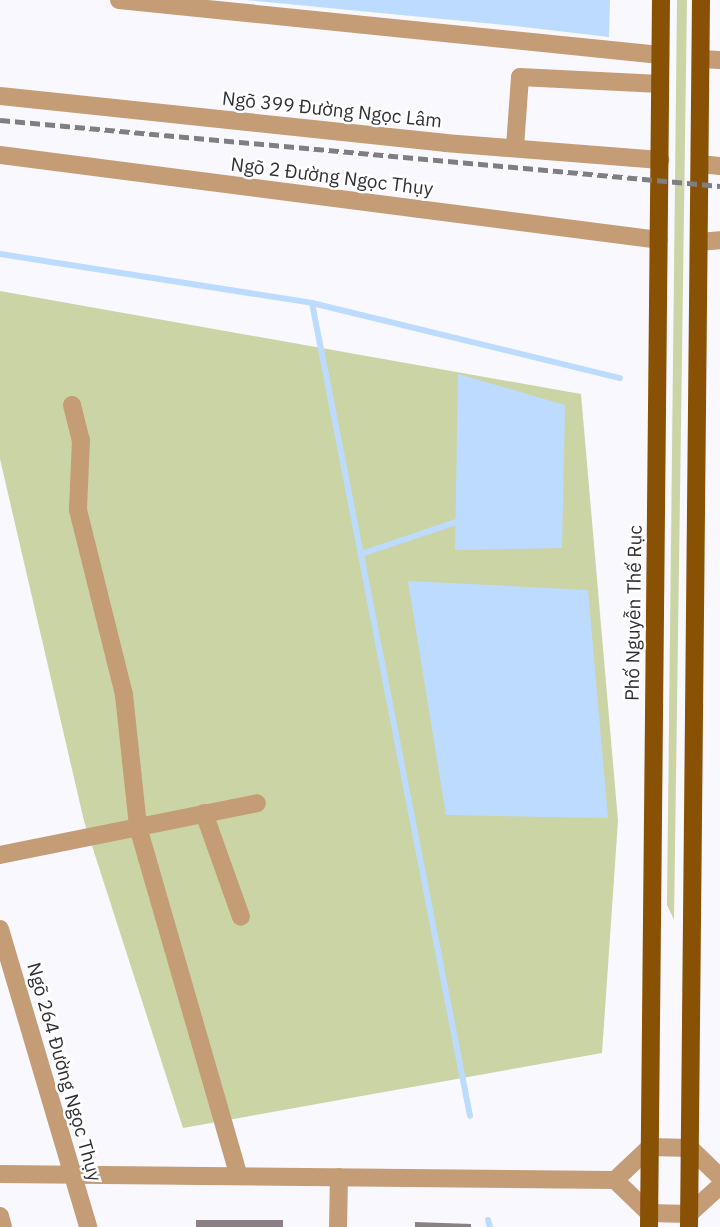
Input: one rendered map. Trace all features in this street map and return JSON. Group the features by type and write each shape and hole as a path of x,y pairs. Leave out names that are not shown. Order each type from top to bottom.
{"main road":[{"name":"Phố Nguyễn Thế Rục","path":"649,1220 661,0"},
{"path":"689,1220 701,0"}],"street":[{"path":"119,0 660,55"},
{"path":"701,59 720,60"},
{"path":"515,146 520,77 660,84"},
{"name":"Ngõ 399 Đường Ngọc Lâm","path":"0,96 445,143 515,146 660,160"},
{"name":"Ngõ 2 Đường Ngọc Thụy","path":"0,155 659,240"},
{"path":"700,164 720,166"},
{"path":"699,242 720,240"},
{"path":"72,405 81,440 78,510 124,695 138,827 239,1176"},
{"path":"0,855 257,803"},
{"path":"204,813 241,917"},
{"name":"Ngõ 264 Đường Ngọc Thụy","path":"0,929 88,1227"},
{"path":"0,1174 615,1180 650,1147 690,1148 720,1177"},
{"path":"338,1227 339,1177"},
{"path":"615,1180 649,1220 689,1220 720,1186"},
{"path":"0,1216 3,1227"}],"green space":[{"path":"677,0 687,0 674,920 667,905"},
{"path":"0,291 581,394 618,821 602,1053 183,1128 84,821 0,459"}],"water":[{"path":"246,0 610,0 609,37 515,26"},
{"path":"458,374 565,405 562,548 455,550"},
{"path":"408,581 588,590 608,818 446,815"}],"building":[{"path":"196,1220 283,1220 283,1227 196,1227"},
{"path":"415,1222 471,1224 471,1227 415,1227"}],"waterway":[{"path":"0,254 312,303 620,378"},
{"path":"312,303 470,1116"},
{"path":"361,554 456,522"},
{"path":"488,1220 490,1227"}],"railway":[{"path":"0,120 720,186"}]}
